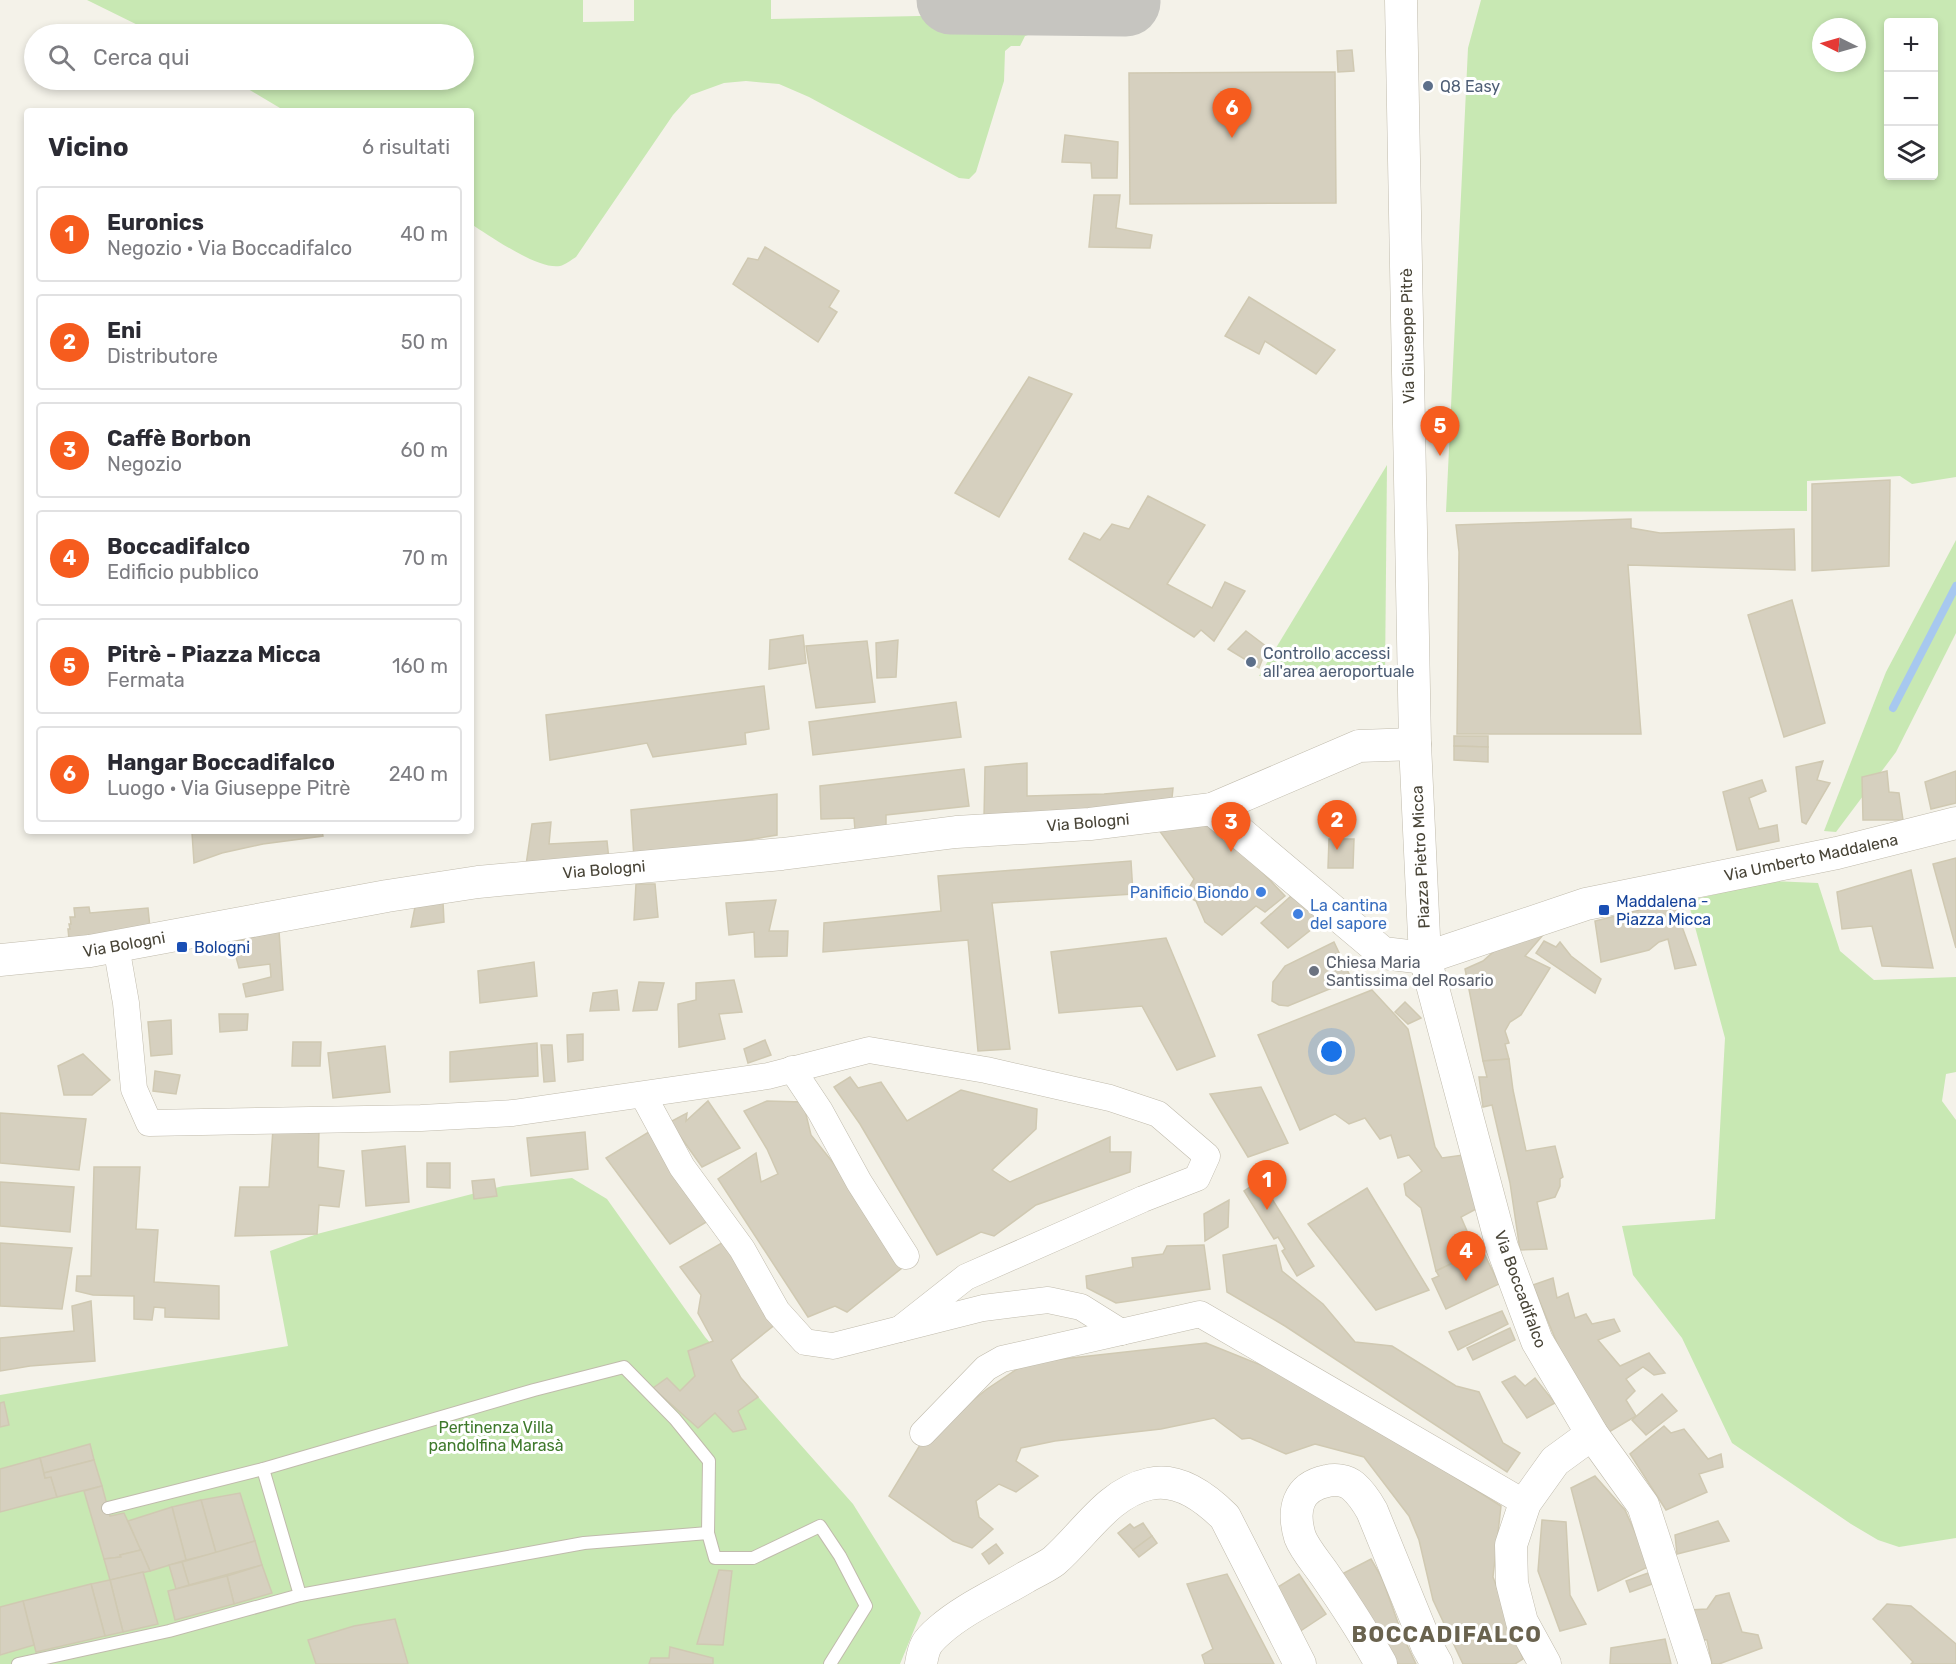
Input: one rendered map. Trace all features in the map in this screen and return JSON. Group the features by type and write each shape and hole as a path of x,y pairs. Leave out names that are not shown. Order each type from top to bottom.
{"street":[{"name":"Via Giuseppe Pitrè","path":"1401,0 1415,744"},
{"path":"1415,744 1359,746 1212,809 1383,953 1425,958"},
{"name":"Piazza Pietro Micca","path":"1415,744 1425,958"},
{"name":"Via Bologni","path":"0,960 90,951 387,896 478,882 782,854 956,832 1090,824 1212,809"},
{"name":"Via Umberto Maddalena","path":"1425,958 1586,904 1837,854 1956,823"},
{"path":"116,946 126,1003 134,1089 149,1123 422,1119 513,1113 768,1076 869,1050 986,1070 1110,1098 1158,1114 1207,1156 1197,1178 1143,1199 966,1277 900,1329"},
{"name":"Via Boccadifalco","path":"1425,958 1503,1247 1537,1341 1592,1434 1644,1505 1695,1664"},
{"path":"792,1069 820,1111 859,1182 906,1256"},
{"path":"643,1095 682,1167 742,1248 777,1311 805,1342 833,1346 983,1308 1048,1300 1081,1307 1121,1332"},
{"path":"923,1433 986,1368 1002,1359 1200,1314 1525,1503"},
{"path":"1545,1664 1522,1622 1512,1583 1511,1545 1525,1503 1555,1461 1592,1434"},
{"path":"1381,1664 1366,1637 1301,1540 1296,1520 1297,1504 1307,1489 1319,1483 1335,1479 1351,1484 1364,1497 1372,1511 1426,1646 1437,1664"},
{"path":"921,1664 924,1646 940,1630 1053,1562 1111,1504 1131,1489 1152,1483 1172,1485 1198,1493 1211,1502 1225,1517 1300,1664"}],"lane":[{"path":"108,1508 262,1469 534,1390 624,1367 675,1419 709,1461 708,1533 716,1558 753,1558 820,1526 840,1556 866,1606 830,1664"},
{"path":"262,1469 300,1595"},
{"path":"18,1664 169,1631 300,1595 584,1543 708,1533"}],"green space":[{"path":"87,0 583,0 583,22 634,21 634,0 771,0 771,19 1019,14 1035,19 1036,27 1034,33 1025,36 1020,46 1011,46 1005,51 1004,81 976,172 969,179 959,178 809,97 779,84 746,81 724,83 691,95 673,115 576,257 560,266 551,266 527,258 474,226 474,108 280,108 250,90 474,90 474,24 136,24"},
{"path":"1481,0 1956,0 1956,477 1912,484 1900,476 1807,481 1807,511 1446,512 1468,48"},
{"path":"1387,465 1385,677 1259,676"},
{"path":"1956,540 1956,633 1896,752 1836,832 1824,831 1886,672"},
{"path":"1770,881 1818,883 1840,951 1874,980 1956,977 1956,1072 1946,1074 1942,1101 1956,1120 1956,1538 1899,1547 1878,1540 1732,1443 1682,1338 1633,1275 1622,1226 1715,1219 1725,1038 1688,901"},
{"name":"Pertinenza Villa pandolfina Marasà","path":"572,1178 607,1199 705,1337 853,1504 921,1613 900,1664 0,1664 0,1395 288,1346 270,1251 317,1234 503,1186"}],"building":[{"path":"1352,50 1354,71 1338,72 1337,51"},
{"path":"1335,72 1336,203 1130,204 1129,73"},
{"path":"1065,135 1118,142 1117,178 1092,178 1091,163 1062,162"},
{"path":"1094,195 1120,195 1116,228 1152,235 1150,248 1089,247"},
{"path":"765,247 839,291 829,307 837,312 818,342 733,284 748,258 758,260"},
{"path":"1249,297 1335,350 1316,374 1265,341 1259,354 1225,336"},
{"path":"1029,377 1072,394 999,517 955,493"},
{"path":"1890,480 1889,566 1812,571 1812,484"},
{"path":"1148,496 1205,525 1167,584 1212,608 1225,582 1245,591 1214,641 1201,630 1194,637 1069,559 1084,533 1100,540 1112,524 1129,529"},
{"path":"1631,519 1631,528 1660,533 1794,529 1795,570 1628,565 1641,734 1457,734 1459,552 1456,525"},
{"path":"1792,600 1825,723 1784,737 1748,615"},
{"path":"1246,631 1267,647 1259,668 1228,649"},
{"path":"803,635 806,663 769,669 770,640"},
{"path":"898,640 896,677 877,678 876,643"},
{"path":"867,641 875,702 816,708 806,646"},
{"path":"764,686 769,729 745,733 746,744 653,757 647,743 550,760 546,715"},
{"path":"956,702 961,737 813,755 809,722"},
{"path":"1454,736 1488,736 1488,747 1454,746"},
{"path":"1454,746 1488,747 1488,762 1454,760"},
{"path":"1823,761 1817,780 1830,783 1806,824 1802,822 1796,767"},
{"path":"1027,763 1027,796 1104,794 1173,788 1171,808 984,818 985,767"},
{"path":"964,769 969,806 886,815 886,828 855,830 854,818 821,819 820,786"},
{"path":"1887,771 1889,792 1899,793 1903,820 1863,820 1862,777"},
{"path":"1956,771 1956,803 1931,809 1925,782"},
{"path":"1762,780 1766,791 1749,798 1759,829 1777,825 1779,841 1737,850 1723,792"},
{"path":"777,794 777,835 634,859 631,810"},
{"path":"1194,814 1240,849 1285,896 1265,912 1256,906 1222,935 1205,922 1196,901 1185,895 1194,879 1159,830"},
{"path":"551,822 549,844 607,841 609,860 526,865 532,824"},
{"path":"192,834 323,834 323,836 263,844 222,853 194,863"},
{"path":"1329,839 1354,839 1353,868 1328,868"},
{"path":"1956,858 1956,948 1933,864"},
{"path":"1131,861 1133,894 992,903 1010,1049 978,1051 968,940 823,952 824,923 941,911 938,876"},
{"path":"1911,870 1933,968 1882,966 1872,926 1842,929 1837,892"},
{"path":"636,884 655,884 658,917 634,920"},
{"path":"1291,896 1322,921 1288,948 1261,923"},
{"path":"776,900 769,931 788,931 787,956 755,957 754,932 729,935 726,903"},
{"path":"443,902 444,922 411,927 415,907"},
{"path":"1673,902 1696,965 1675,969 1668,939 1659,942 1649,950 1601,962 1595,921"},
{"path":"89,907 90,913 148,908 151,938 69,939 68,929 71,924 70,917 75,917 74,908"},
{"path":"279,931 283,990 246,997 243,984 271,977 270,964 239,968 232,942"},
{"path":"1543,935 1525,956 1550,968 1521,1015 1510,1022 1505,1031 1509,1043 1505,1044 1509,1059 1483,1061 1465,969 1483,961 1501,945"},
{"path":"1166,938 1215,1056 1177,1070 1142,1006 1059,1013 1051,952"},
{"path":"1544,941 1556,947 1560,942 1571,956 1601,979 1595,993 1536,953"},
{"name":"Chiesa Maria Santissima del Rosario","path":"1334,942 1350,976 1332,984 1332,988 1288,1006 1272,1001 1273,982 1285,966"},
{"path":"534,962 537,996 480,1003 478,971"},
{"path":"734,980 742,1012 719,1014 725,1039 679,1047 678,1004 696,1000 696,983"},
{"path":"639,982 664,983 657,1010 633,1011"},
{"path":"617,990 619,1010 590,1011 593,993"},
{"path":"1372,990 1408,1029 1435,1147 1442,1158 1463,1155 1476,1209 1461,1217 1476,1252 1436,1271 1421,1208 1406,1195 1404,1184 1422,1171 1409,1155 1398,1158 1391,1135 1380,1139 1365,1118 1349,1124 1335,1114 1300,1130 1258,1035"},
{"path":"1405,1002 1421,1018 1408,1024 1395,1012"},
{"path":"219,1014 248,1014 247,1030 220,1032"},
{"path":"171,1020 172,1054 151,1056 148,1022"},
{"path":"583,1034 583,1060 568,1062 567,1035"},
{"path":"765,1040 771,1055 748,1063 744,1049"},
{"path":"293,1042 321,1042 320,1066 292,1066"},
{"path":"537,1043 538,1076 450,1082 450,1052"},
{"path":"541,1045 552,1045 555,1081 544,1082"},
{"path":"385,1046 390,1092 333,1098 328,1053"},
{"path":"83,1054 110,1080 92,1095 64,1095 58,1066"},
{"path":"1509,1059 1526,1151 1555,1146 1563,1177 1560,1179 1560,1186 1555,1197 1537,1202 1547,1249 1520,1250 1510,1183 1492,1105 1483,1107 1479,1077 1487,1077 1483,1061"},
{"path":"155,1071 180,1075 176,1094 153,1091"},
{"path":"850,1077 858,1088 881,1082 907,1121 961,1090 1037,1109 1036,1129 992,1170 1010,1182 1110,1137 1110,1152 1131,1152 1130,1172 1036,1205 994,1236 981,1232 937,1255 860,1124 834,1087"},
{"path":"1261,1087 1288,1143 1248,1157 1210,1094"},
{"path":"708,1101 740,1148 702,1167 670,1122 687,1113 686,1121"},
{"path":"767,1101 803,1102 811,1135 834,1164 902,1268 847,1312 835,1306 808,1317 718,1179 756,1153 761,1182 778,1174 767,1149 744,1111"},
{"path":"0,1113 86,1119 79,1170 0,1163"},
{"path":"273,1129 319,1131 318,1167 344,1171 339,1207 319,1205 317,1234 235,1236 240,1187 269,1187"},
{"path":"652,1130 708,1221 670,1244 606,1158"},
{"path":"585,1132 588,1169 531,1176 527,1138"},
{"path":"405,1146 409,1202 366,1206 362,1151"},
{"path":"427,1163 450,1163 450,1188 427,1187"},
{"path":"94,1167 140,1167 136,1229 158,1230 154,1282 219,1286 219,1319 165,1317 165,1308 154,1307 152,1320 134,1319 134,1296 93,1295 76,1291 77,1276 91,1276"},
{"path":"494,1179 497,1196 474,1199 472,1181"},
{"path":"1262,1179 1264,1182 1262,1183 1314,1266 1297,1276 1282,1251 1285,1249 1278,1237 1274,1239 1244,1191"},
{"path":"0,1182 74,1187 70,1232 0,1226"},
{"path":"1367,1188 1429,1290 1376,1310 1308,1224"},
{"path":"1229,1200 1228,1227 1205,1241 1204,1214"},
{"path":"727,1240 777,1323 731,1360 741,1378 758,1397 738,1411 746,1429 733,1432 715,1413 698,1428 653,1388 667,1378 680,1391 695,1376 688,1351 713,1341 698,1313 701,1295 680,1267"},
{"path":"0,1243 72,1248 62,1309 0,1306"},
{"path":"1204,1245 1210,1289 1116,1303 1087,1288 1086,1276 1133,1267 1132,1258 1163,1254 1167,1246"},
{"path":"1276,1245 1282,1271 1323,1304 1355,1342 1392,1346 1456,1386 1479,1392 1503,1443 1520,1453 1507,1472 1285,1326 1227,1292 1223,1255"},
{"path":"1482,1249 1499,1284 1446,1309 1432,1279 1439,1276 1436,1271"},
{"path":"1553,1278 1557,1298 1568,1293 1575,1318 1586,1314 1592,1324 1614,1319 1620,1331 1598,1340 1620,1366 1649,1353 1665,1373 1654,1375 1643,1367 1626,1379 1635,1391 1626,1400 1636,1416 1609,1432 1559,1348 1533,1285"},
{"path":"91,1301 95,1361 30,1366 0,1371 0,1338 74,1331 72,1306"},
{"path":"1502,1311 1508,1324 1458,1350 1449,1332"},
{"path":"1510,1328 1515,1340 1473,1360 1467,1348"},
{"path":"1206,1343 1308,1384 1501,1506 1493,1577 1523,1659 1515,1664 1463,1664 1433,1600 1419,1540 1409,1516 1364,1457 1315,1444 1286,1454 1250,1438 1242,1439 1214,1418 1161,1429 1055,1441 1021,1448 1016,1461 1038,1476 1016,1492 999,1484 976,1501 979,1517 993,1529 972,1548 953,1541 889,1496 923,1440 987,1389 1026,1363"},
{"path":"1515,1376 1525,1386 1535,1378 1555,1403 1527,1418 1502,1382"},
{"path":"1662,1394 1677,1411 1646,1435 1632,1420"},
{"path":"4,1402 9,1425 0,1427 0,1403"},
{"path":"1664,1426 1671,1433 1684,1429 1708,1459 1721,1454 1723,1467 1699,1474 1707,1492 1666,1510 1630,1454"},
{"path":"90,1444 94,1460 44,1473 40,1458"},
{"path":"40,1458 45,1478 51,1477 57,1497 0,1512 0,1469"},
{"path":"94,1460 102,1486 57,1497 51,1477 45,1478 44,1473"},
{"path":"1595,1476 1625,1510 1650,1566 1598,1591 1571,1488"},
{"path":"102,1486 110,1516 124,1513 141,1550 120,1555 121,1557 104,1559 84,1491"},
{"path":"240,1493 255,1541 216,1553 201,1500"},
{"path":"201,1500 216,1553 186,1560 172,1507"},
{"path":"172,1507 186,1560 150,1571 128,1521"},
{"path":"1542,1520 1566,1522 1570,1595 1586,1624 1560,1631 1538,1571"},
{"path":"1718,1521 1729,1541 1677,1554 1675,1535"},
{"path":"1143,1523 1152,1536 1133,1550 1118,1533 1130,1524 1134,1528"},
{"path":"1152,1536 1157,1543 1139,1557 1133,1550"},
{"path":"255,1541 262,1565 189,1585 182,1562"},
{"path":"996,1544 1003,1553 989,1564 982,1554"},
{"path":"141,1550 150,1571 110,1580 104,1559 121,1557 120,1555"},
{"path":"1371,1559 1382,1578 1402,1634 1416,1664 1396,1664 1340,1575"},
{"path":"182,1562 189,1585 176,1589 169,1565"},
{"path":"262,1565 272,1593 234,1604 227,1576"},
{"path":"719,1570 732,1571 723,1645 697,1644"},
{"path":"143,1572 158,1624 123,1632 110,1580"},
{"path":"1651,1572 1655,1583 1630,1592 1626,1581"},
{"path":"1227,1574 1274,1664 1205,1664 1202,1655 1213,1649 1187,1584"},
{"path":"1299,1574 1326,1614 1296,1634 1273,1590"},
{"path":"227,1576 234,1604 175,1620 168,1591"},
{"path":"110,1580 123,1632 105,1636 91,1584"},
{"path":"91,1584 105,1636 36,1652 23,1601"},
{"path":"1729,1593 1742,1632 1758,1635 1762,1648 1719,1664 1712,1664 1707,1640 1695,1639 1689,1610 1707,1609 1716,1596"},
{"path":"23,1601 34,1645 0,1655 0,1607"},
{"path":"1887,1604 1911,1606 1956,1644 1956,1664 1911,1664 1913,1662 1873,1619"},
{"path":"395,1619 408,1664 316,1664 308,1640 354,1626"},
{"path":"1665,1639 1671,1664 1610,1664 1611,1648"},
{"path":"670,1647 713,1658 713,1664 649,1664 651,1658 669,1658"}],"waterway":[{"path":"1893,708 1956,586"}],"taxiway":[{"path":"951,0 1126,2"}],"place":[{"name":"Q8 Easy","path":"1428,86"},
{"name":"Hangar Boccadifalco","path":"1232,138"},
{"name":"Pitrè - Piazza Micca","path":"1440,456"},
{"name":"Controllo accessi all'area aeroportuale","path":"1251,662"},
{"name":"Eni","path":"1337,850"},
{"name":"Caffè Borbon","path":"1231,852"},
{"name":"Panificio Biondo","path":"1261,892"},
{"name":"Maddalena - Piazza Micca","path":"1604,910"},
{"name":"La cantina del sapore","path":"1298,914"},
{"name":"Bologni","path":"182,947"},
{"name":"Chiesa Maria Santissima del Rosario","path":"1314,971"},
{"name":"Euronics","path":"1267,1210"},
{"name":"Boccadifalco","path":"1466,1281"}],"district":[{"name":"BOCCADIFALCO","path":"1447,1634"}]}
